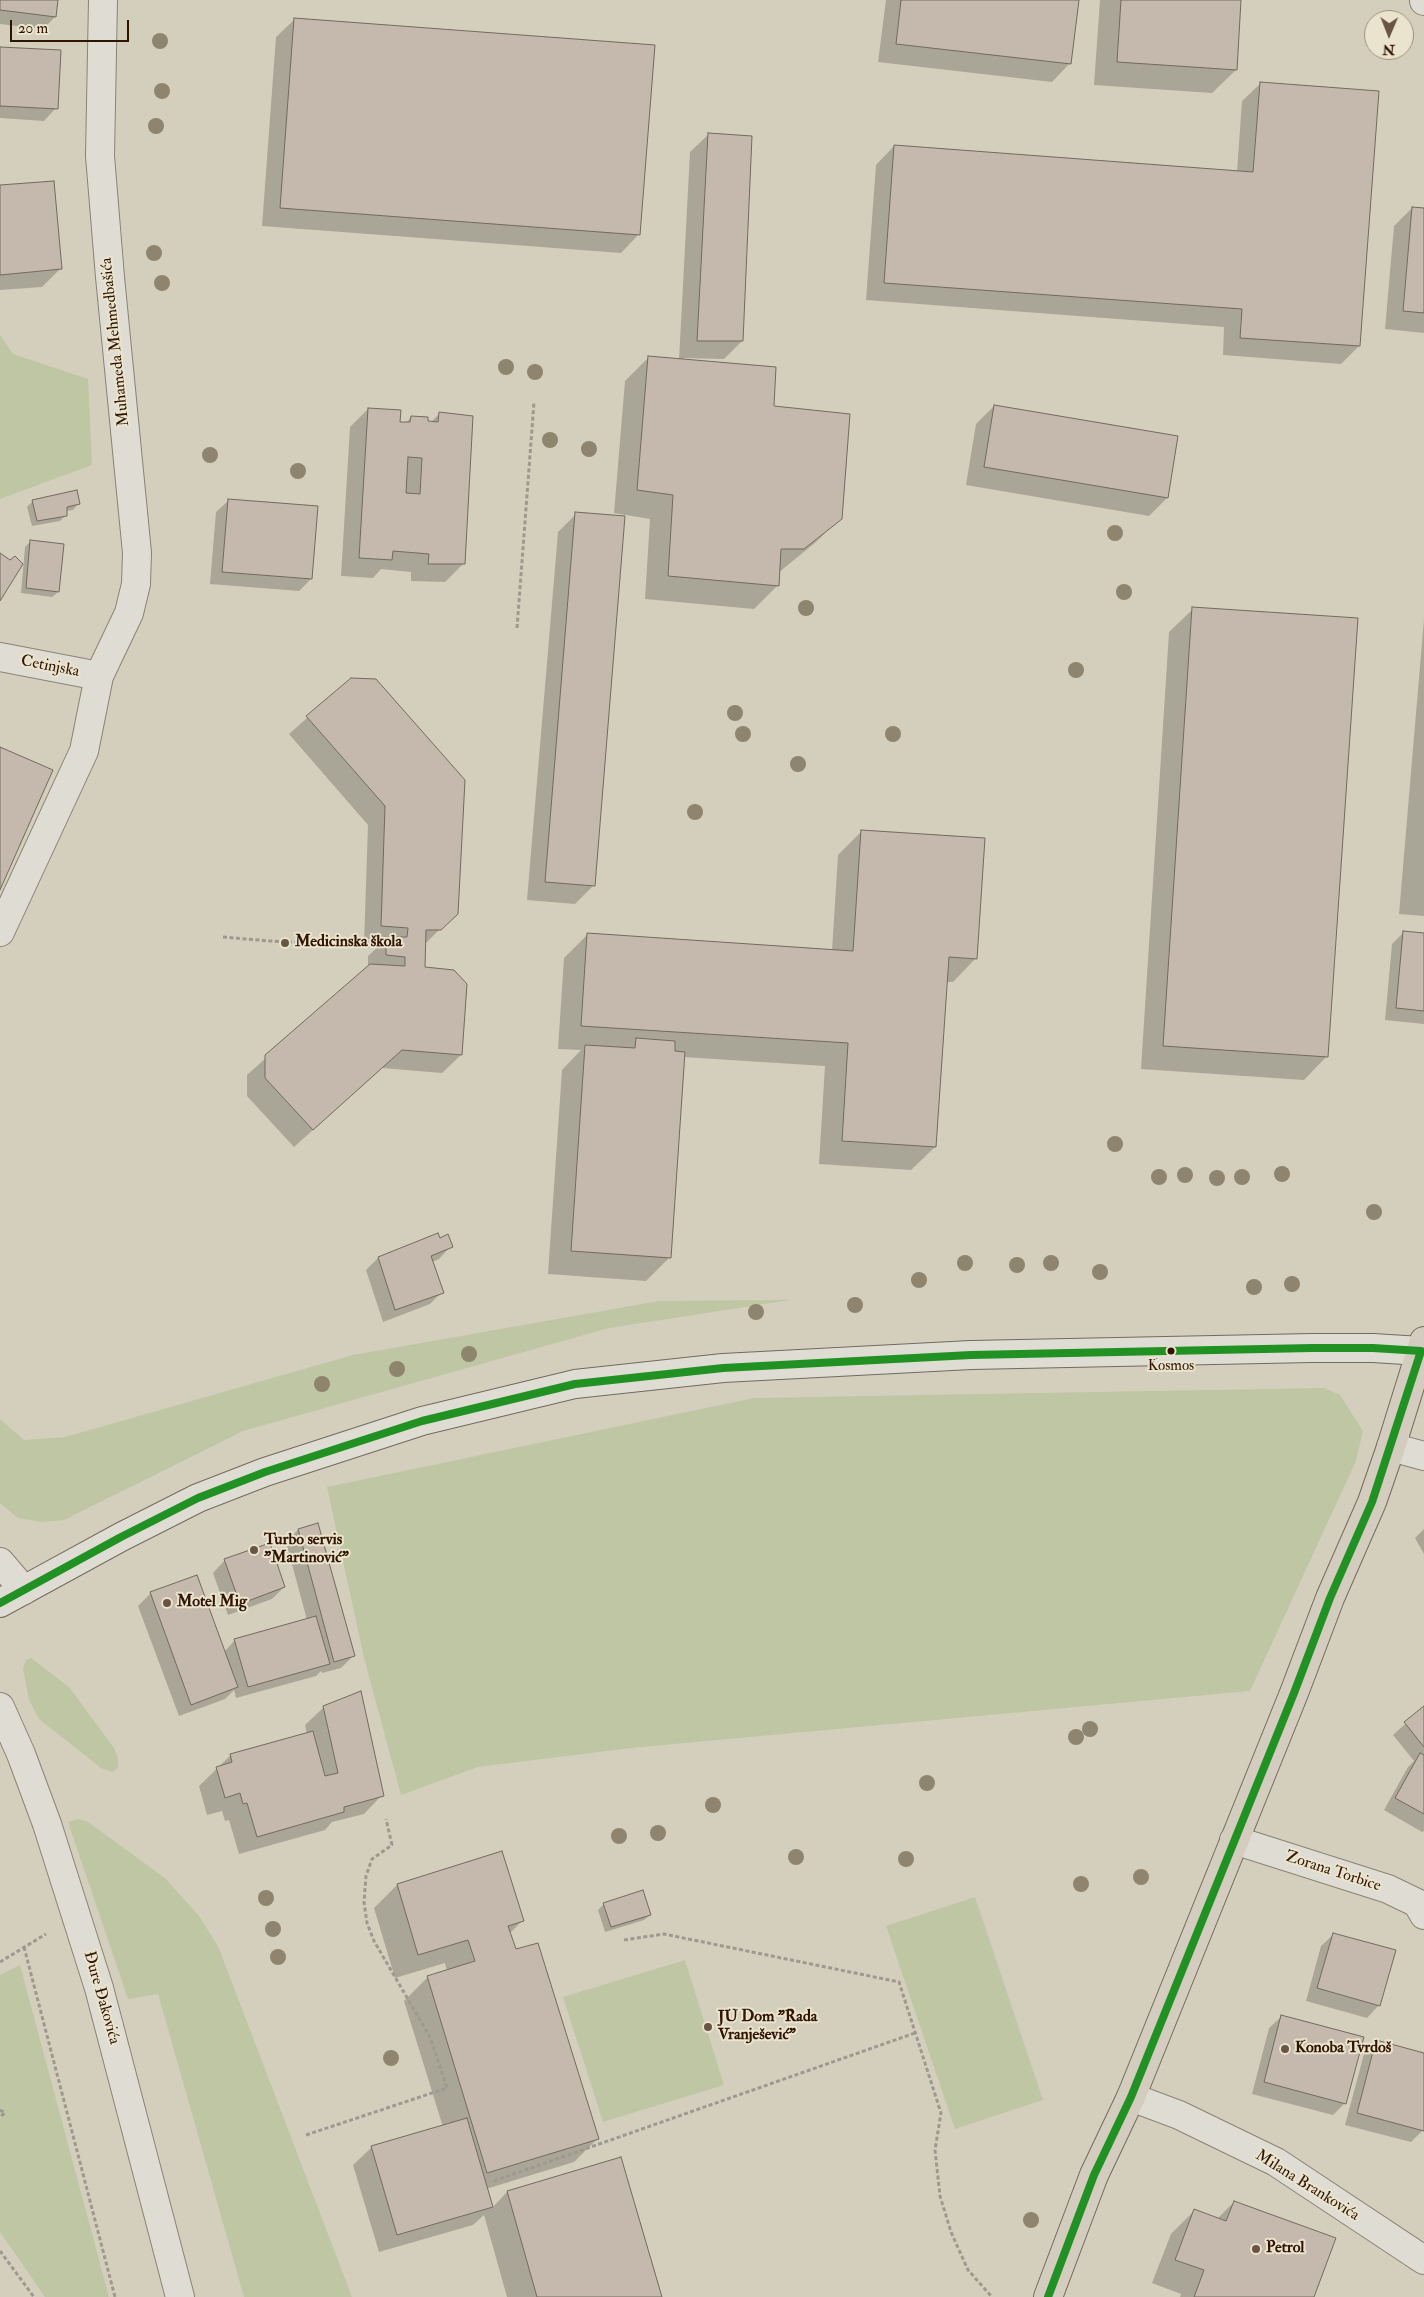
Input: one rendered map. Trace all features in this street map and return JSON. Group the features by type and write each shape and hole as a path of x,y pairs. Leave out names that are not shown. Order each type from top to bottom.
{"main road":[{"path":"1048,2297 1094,2175 1131,2097 1294,1693 1330,1598 1372,1502 1392,1447 1422,1346"}],"street":[{"name":"Muhameda Mehmedbašića","path":"0,932 84,751 99,676 129,613 136,584 137,553 100,156 103,0"},
{"name":"Cetinjska","path":"0,657 99,676"},
{"path":"0,1603 121,1537 198,1498 266,1472 422,1420 575,1384 723,1368 972,1355 1422,1346"},
{"path":"1392,1447 1424,1456"},
{"path":"0,1562 24,1590"},
{"name":"Đure Đakovića","path":"0,1707 21,1754 47,1824 99,1988 180,2297"},
{"name":"Zorana Torbice","path":"1234,1840 1388,1889 1417,1903 1424,1916"},
{"name":"Milana Brankovića","path":"1131,2097 1179,2115 1276,2162 1424,2260"}],"path":[{"path":"517,628 534,402"},
{"path":"223,937 386,947"},
{"path":"306,2135 447,2088 430,2037 374,1941 367,1923 364,1902 366,1876 372,1859 392,1845 386,1820"},
{"path":"0,1962 76,1916"},
{"path":"624,1940 664,1934 899,1982 941,2113 935,2150 940,2196 950,2232 968,2270 992,2297"},
{"path":"24,1948 115,2297"},
{"path":"494,2182 915,2034"},
{"path":"0,2110 5,2113 0,2117"},
{"path":"0,2251 34,2297"}],"green space":[{"path":"0,335 13,354 88,379 92,465 0,499"},
{"path":"790,1300 609,1328 243,1431 64,1520 41,1522 18,1518 0,1503 0,1419 24,1440 65,1437 353,1355 659,1301"},
{"path":"1324,1388 1340,1395 1363,1431 1356,1461 1250,1691 631,1748 478,1767 401,1795 364,1658 327,1487 754,1398"},
{"path":"31,1658 69,1687 114,1748 118,1758 118,1768 112,1772 101,1768 39,1719 29,1700 23,1669 26,1660"},
{"path":"78,1819 88,1822 165,1878 199,1916 218,1946 352,2297 244,2297 158,1994 128,1999 68,1822"},
{"path":"975,1897 1043,2100 955,2129 886,1926"},
{"path":"685,1960 724,2085 603,2122 563,1997"},
{"path":"20,1965 109,2297 45,2297 0,2232 0,1975"}],"building":[{"path":"0,0 58,0 56,17 0,10"},
{"path":"901,0 1079,0 1071,64 896,44"},
{"path":"1121,0 1241,0 1237,70 1117,62"},
{"path":"294,18 655,45 640,235 280,208"},
{"path":"0,47 61,50 58,109 0,106"},
{"path":"1260,82 1379,91 1360,346 1240,338 1242,309 884,283 894,145 1253,172"},
{"path":"708,133 752,136 743,341 697,341"},
{"path":"54,181 62,269 0,275 0,185"},
{"path":"1412,207 1424,208 1424,313 1403,311"},
{"path":"648,356 776,367 774,406 850,414 842,519 804,549 781,549 779,586 668,576 673,495 637,490"},
{"path":"994,405 1178,436 1168,498 984,467"},
{"path":"368,408 401,410 400,422 410,422 411,416 428,417 428,421 438,422 439,412 473,416 465,564 428,564 429,554 393,551 392,560 359,558","holes":["408,457 422,458 420,494 406,493"]},
{"path":"77,490 80,504 67,507 67,516 37,521 32,500"},
{"path":"228,499 318,506 312,579 222,572"},
{"path":"575,512 625,516 595,886 545,882"},
{"path":"30,540 64,544 59,592 26,588"},
{"path":"0,553 10,560 15,556 23,564 0,601"},
{"path":"1192,607 1358,618 1328,1057 1163,1046"},
{"path":"351,678 376,679 465,780 458,914 441,930 426,930 425,967 454,970 467,984 462,1055 402,1050 313,1130 265,1078 265,1055 370,964 405,966 405,957 386,955 386,937 407,937 408,928 381,926 385,806 306,716"},
{"path":"0,747 53,770 0,890"},
{"path":"861,830 985,838 977,959 949,957 936,1147 842,1141 848,1043 581,1026 587,933 853,951"},
{"path":"1403,931 1424,933 1424,1011 1396,1008"},
{"path":"636,1038 675,1041 675,1051 685,1052 671,1258 571,1251 585,1045 635,1048"},
{"path":"438,1233 440,1238 448,1234 453,1247 431,1256 444,1293 395,1310 378,1257"},
{"path":"318,1523 355,1656 334,1662 298,1529"},
{"path":"270,1543 285,1587 240,1604 224,1559"},
{"path":"197,1575 238,1687 191,1705 150,1592"},
{"path":"316,1616 330,1664 248,1687 234,1639"},
{"path":"361,1691 384,1796 344,1807 344,1812 257,1837 247,1803 243,1804 240,1793 225,1798 216,1767 232,1762 230,1754 313,1731 325,1776 338,1773 323,1706"},
{"path":"1424,1706 1424,1747 1404,1722"},
{"path":"1420,1753 1424,1755 1424,1814 1395,1798"},
{"path":"502,1851 524,1921 508,1926 516,1949 538,1943 599,2139 487,2173 427,1976 475,1961 468,1940 418,1955 397,1884"},
{"path":"643,1890 651,1915 611,1927 603,1903"},
{"path":"1333,1933 1396,1950 1380,2006 1317,1988"},
{"path":"1281,2015 1364,2037 1346,2104 1264,2082"},
{"path":"1376,2040 1424,2053 1424,2131 1357,2113"},
{"path":"467,2118 493,2207 397,2235 371,2146"},
{"path":"621,2157 662,2297 537,2297 507,2191"},
{"name":"Petrol","path":"1234,2201 1336,2238 1314,2297 1194,2297 1204,2270 1175,2260 1194,2209 1226,2221"}],"transit line":[{"path":"0,1603 121,1537 198,1498 265,1472 422,1421 575,1384 723,1368 971,1355 1312,1348 1373,1348 1421,1351 1372,1502 1330,1598 1294,1693 1131,2097 1094,2175 1048,2297"}],"place":[{"name":"Medicinska škola","path":"285,943"},
{"name":"Kosmos","path":"1171,1351"},
{"name":"Turbo servis \"Martinović\"","path":"254,1550"},
{"name":"Motel Mig","path":"167,1603"},
{"name":"JU Dom \"Rada Vranješević\"","path":"708,2027"},
{"name":"Konoba Tvrdoš","path":"1285,2049"},
{"name":"Petrol","path":"1256,2249"}]}
